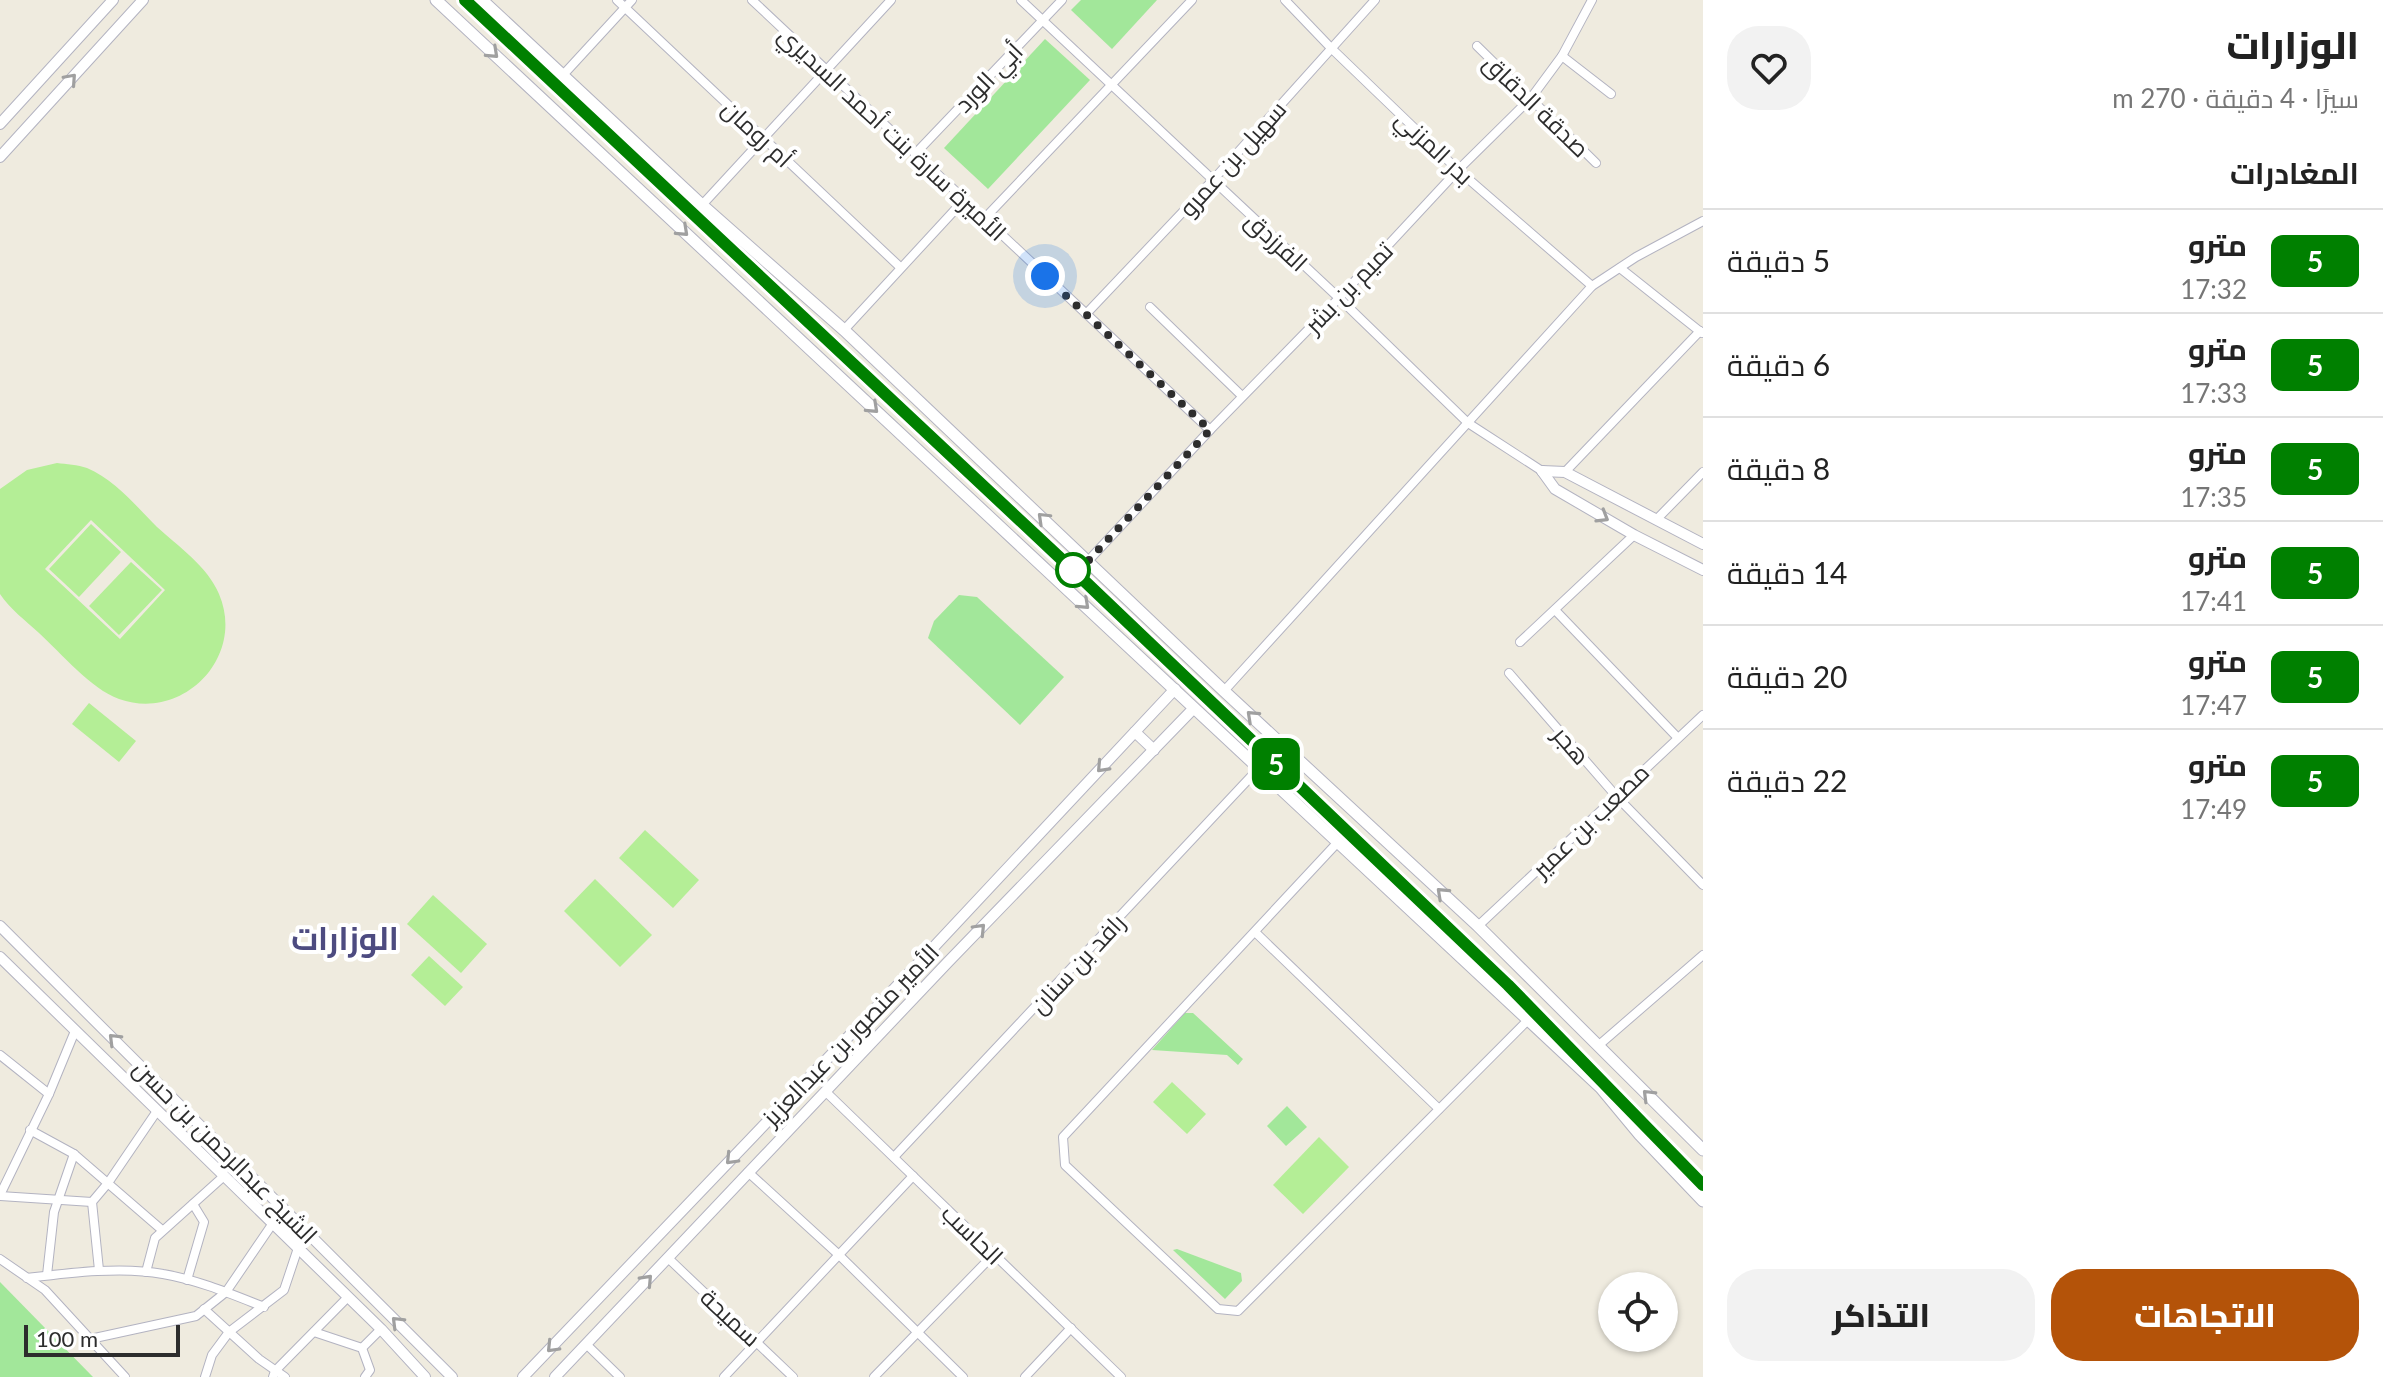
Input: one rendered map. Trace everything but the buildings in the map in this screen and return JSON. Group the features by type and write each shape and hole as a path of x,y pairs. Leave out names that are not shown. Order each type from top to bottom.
{"main road":[{"path":"436,0 1601,1088 1640,1135 1703,1201"},
{"path":"482,0 702,205 844,330 1224,691 1478,926 1703,1150"}],"street":[{"path":"0,124 113,0"},
{"name":"أم رومان","path":"617,0 900,267"},
{"path":"563,75 632,0"},
{"name":"الأميرة سارة بنت أحمد السديري","path":"752,0 1210,430"},
{"path":"702,205 891,0"},
{"name":"الفرزدق","path":"1021,0 1468,423 1542,471 1555,489 1634,535 1703,570"},
{"name":"أبي الورد","path":"915,154 1062,0"},
{"path":"984,219 1192,0"},
{"name":"بدر المزني","path":"1285,0 1458,170 1592,286"},
{"name":"سهيل بن عمرو","path":"1086,314 1213,180 1375,0"},
{"name":"تميم بن بشر","path":"1088,561 1458,170 1531,98 1562,56 1592,0"},
{"path":"0,157 138,2"},
{"name":"صدقة الدقاق","path":"1477,46 1596,163"},
{"path":"1562,56 1611,94"},
{"path":"34,86 50,102"},
{"path":"844,330 964,200"},
{"path":"1224,691 1592,286 1703,221"},
{"path":"1565,472 1701,332 1620,268"},
{"path":"1150,307 1242,396"},
{"path":"1542,471 1565,472 1703,544"},
{"path":"1656,520 1703,472"},
{"path":"1520,642 1634,535"},
{"path":"1555,610 1677,737"},
{"name":"هجر","path":"1509,673 1617,797 1703,885"},
{"name":"الأمير منصور بن عبدالعزيز","path":"523,1377 892,992 1175,689"},
{"name":"الأمير منصور بن عبدالعزيز","path":"555,1377 1194,708"},
{"name":"مصعب بن عمير","path":"1478,926 1703,715"},
{"path":"1135,732 1154,750"},
{"name":"رافد بن سنان","path":"894,1157 1259,768"},
{"path":"1338,842 1063,1137 1065,1165 1218,1309 1238,1311 1528,1020"},
{"name":"الشيخ عبدالرحمن بن حسن","path":"0,926 452,1377"},
{"path":"1255,932 1439,1109"},
{"path":"1599,1045 1703,955"},
{"name":"الشيخ عبدالرحمن بن حسن","path":"1,960 381,1329 425,1377"},
{"path":"75,1031 49,1094 0,1195 92,1202"},
{"path":"0,1055 49,1094"},
{"name":"الحاسب","path":"825,1091 1121,1377"},
{"path":"99,1270 92,1202 157,1111"},
{"path":"30,1130 74,1154 162,1230"},
{"path":"47,1275 54,1212 74,1154"},
{"path":"748,1172 839,1255 963,1377"},
{"path":"146,1272 155,1238 224,1176"},
{"path":"724,1377 913,1176"},
{"path":"187,1280 204,1222 193,1204"},
{"path":"90,1339 196,1316 226,1292 273,1223"},
{"path":"205,1377 212,1355 229,1332 284,1290 298,1248"},
{"path":"874,1377 994,1254"},
{"name":"سميحة","path":"668,1258 793,1377"},
{"path":"0,1259 45,1290 124,1377"},
{"path":"27,1278 99,1270 162,1273 264,1307"},
{"path":"274,1374 348,1297"},
{"path":"204,1309 274,1374 285,1377"},
{"path":"1025,1377 1071,1328"},
{"path":"362,1348 381,1329"},
{"path":"314,1332 362,1348"},
{"path":"586,1344 620,1377"},
{"path":"362,1348 370,1375"}],"green space":[{"path":"1081,0 1157,0 1112,49 1071,10"},
{"path":"1045,39 1090,80 988,189 944,148"},
{"path":"57,463 83,467 97,473 125,494 208,575 219,594 225,618 224,640 216,661 203,679 186,692 165,701 143,704 119,699 77,670 13,610 0,594 0,489 27,470","holes":["91,520 165,590 120,639 45,569"]},
{"path":"91,524 121,552 79,597 49,569"},
{"path":"131,562 162,590 119,635 89,606"},
{"path":"959,595 977,597 1064,677 1020,725 928,638 934,621"},
{"path":"89,703 136,741 119,762 72,724"},
{"path":"645,830 699,880 673,908 619,858"},
{"path":"595,879 652,935 620,967 564,911"},
{"path":"433,895 487,944 461,973 407,924"},
{"path":"429,956 463,987 445,1006 411,975"},
{"path":"1185,1013 1193,1013 1243,1059 1238,1065 1227,1055 1152,1050"},
{"path":"1172,1082 1206,1114 1187,1134 1153,1102"},
{"path":"1287,1106 1307,1127 1286,1146 1267,1126"},
{"path":"1319,1137 1349,1167 1303,1214 1273,1185"},
{"path":"1173,1250 1241,1273 1242,1281 1225,1299"},
{"path":"0,1282 93,1377 0,1377"}],"metro line":[{"name":"5","path":"465,0 1074,571 1508,985 1703,1185"}],"district":[{"name":"الوزارات","path":"345,937"}],"route":[{"path":"1045,276 1210,430 1088,561 1073,570"}]}
